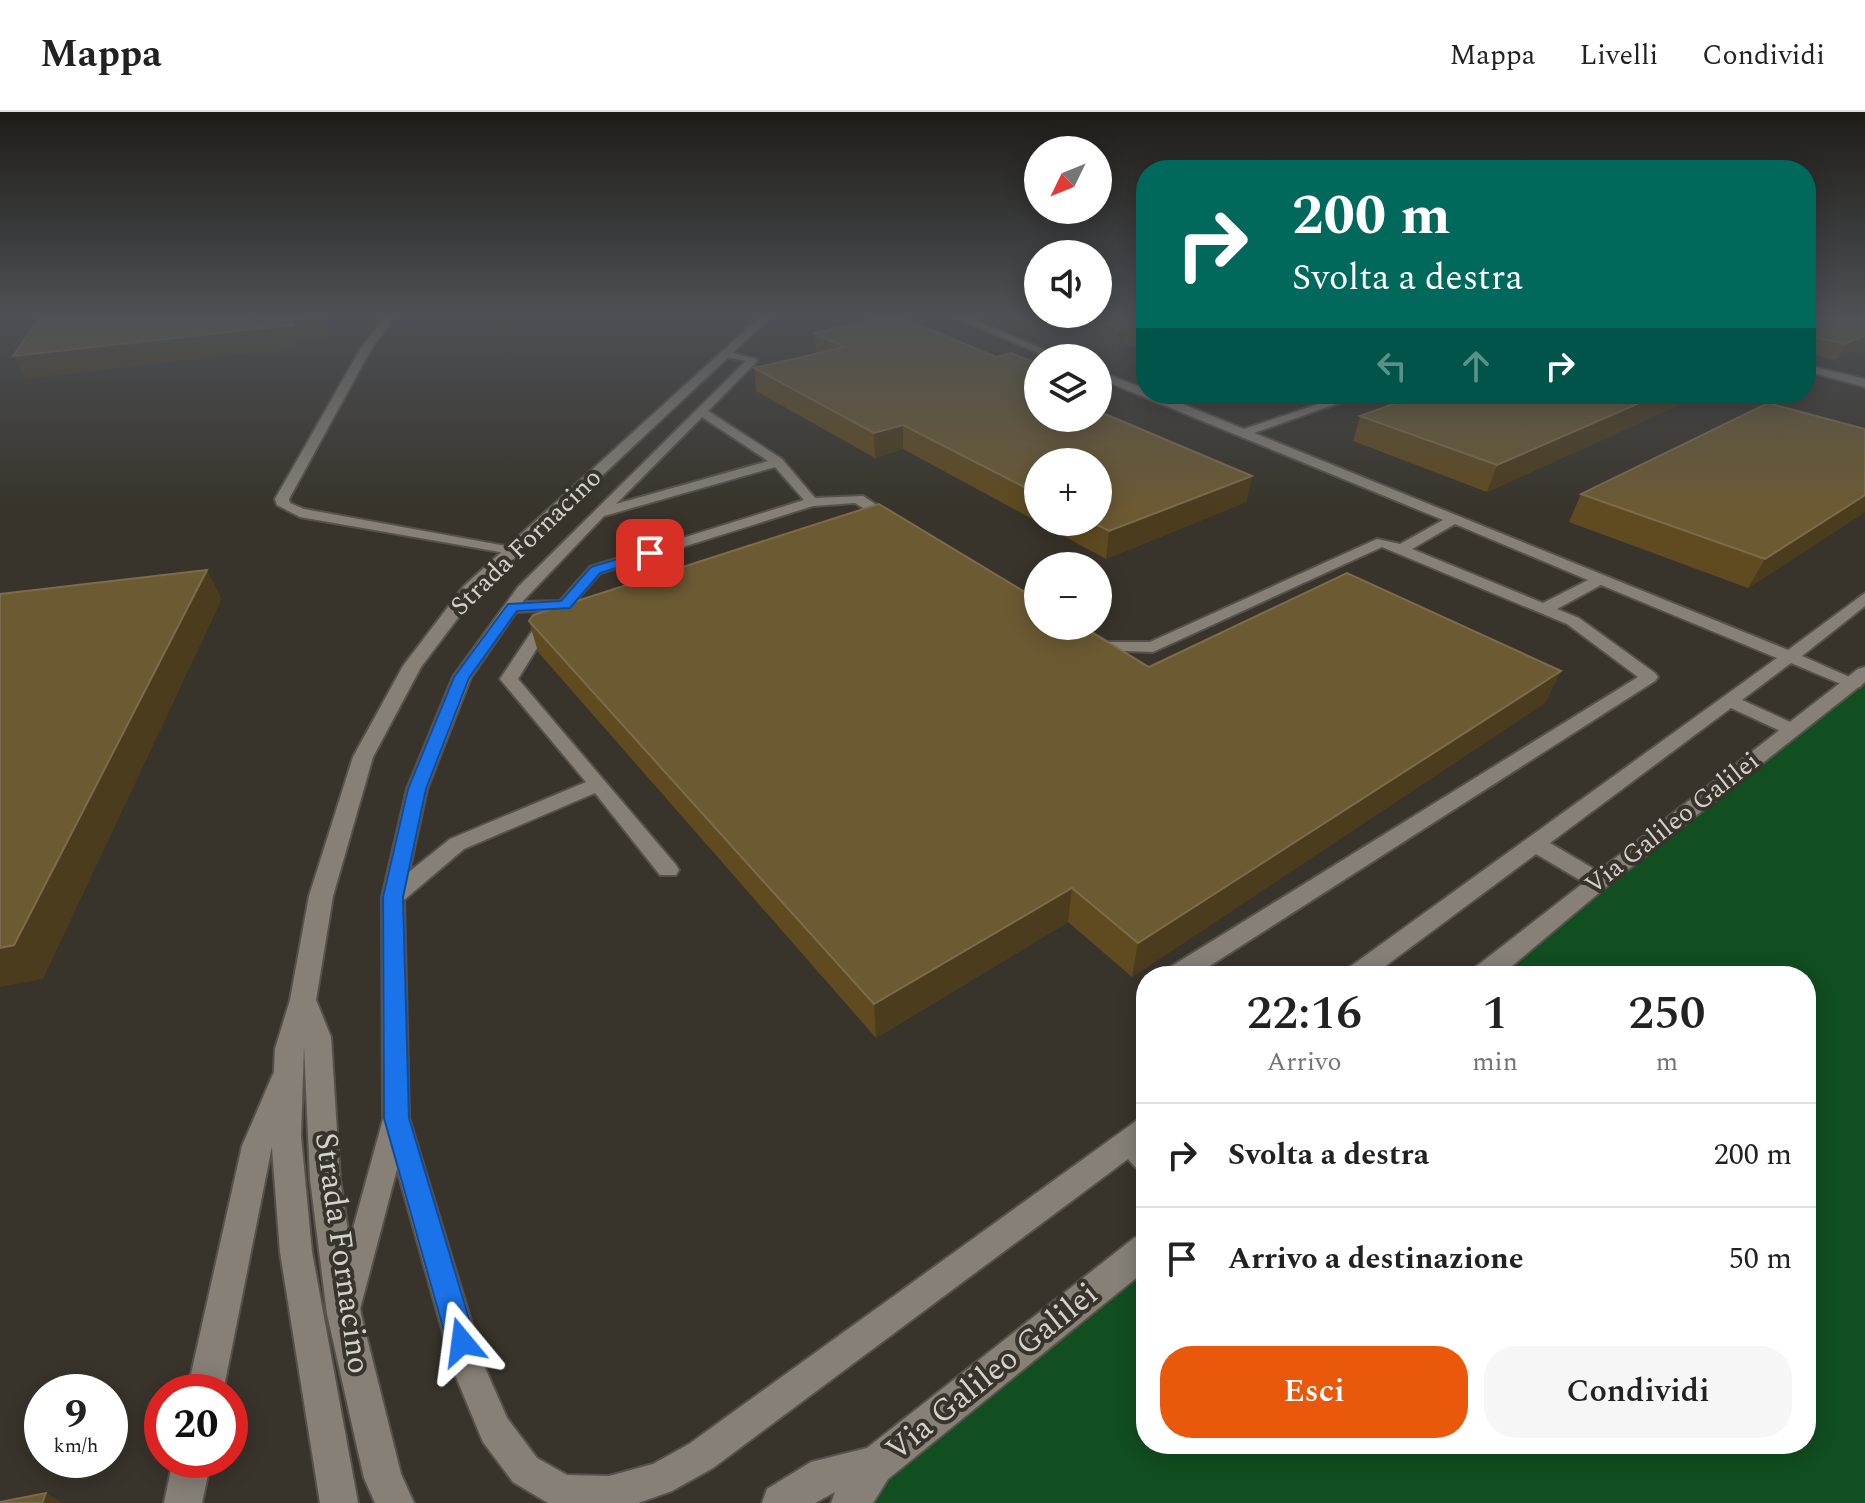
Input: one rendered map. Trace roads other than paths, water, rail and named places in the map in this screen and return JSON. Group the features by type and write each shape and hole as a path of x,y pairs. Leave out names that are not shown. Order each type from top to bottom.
{"street":[{"path":"348,381 282,499 284,505 300,513 511,552"},
{"name":"Strada Fornacino","path":"339,1503 296,1252 286,1136 288,1071 289,1049 303,1000 321,896 363,757 412,666 470,590 697,381"},
{"name":"Via Galileo Galilei","path":"1494,966 1598,881 1859,678"},
{"name":"Strada Fornacino","path":"303,1000 317,1037 325,1179 344,1314 383,1478 395,1503"},
{"name":"Strada Fornacino","path":"209,1374 257,1146 288,1071"},
{"name":"Via Galileo Galilei","path":"850,1503 875,1466 1136,1257"},
{"name":"Via Galileo Galilei","path":"781,1503 824,1475 875,1466"},
{"path":"183,1503 188,1478"}],"lane":[{"path":"731,381 523,590 462,677 417,789 393,897 396,1118 470,1372 495,1430 525,1470 563,1492 609,1494 660,1479 701,1456 1136,1148"},
{"path":"1115,381 1136,390"},
{"path":"1172,404 1790,656 1859,678"},
{"path":"1244,433 1330,404"},
{"path":"700,411 778,462 812,502"},
{"path":"597,514 778,462"},
{"path":"668,870 509,679 536,637 595,570 812,502 858,499 910,530"},
{"path":"1401,550 1454,519"},
{"path":"1092,640 1104,647 1153,647 1382,542 1573,621 1649,677 1191,966"},
{"path":"1544,609 1601,579"},
{"path":"1369,966 1863,601"},
{"path":"513,607 565,605"},
{"path":"1729,701 1793,730"},
{"path":"393,897 457,844 598,784"},
{"path":"1535,844 1598,881"},
{"path":"344,1314 396,1118"}]}
